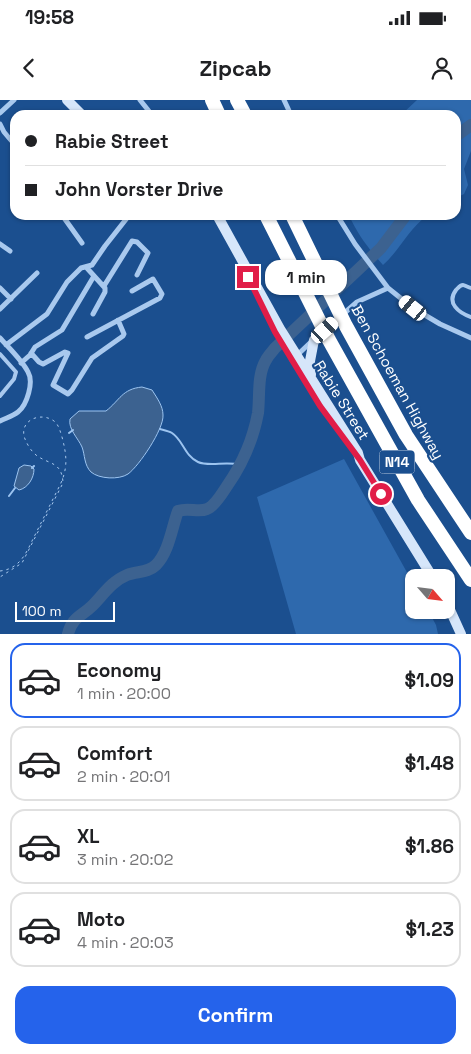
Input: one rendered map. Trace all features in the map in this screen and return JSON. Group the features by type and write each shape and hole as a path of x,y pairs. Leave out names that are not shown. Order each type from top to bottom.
{"highway":[{"name":"N14","path":"268,220 308,301 321,340 418,500 471,580"},
{"name":"Ben Schoeman Highway","path":"294,220 346,326 406,435 471,534"}],"main road":[{"path":"67,100 77,110"},
{"path":"76,100 85,110"},
{"path":"218,220 292,354"},
{"path":"315,385 310,365 321,340"},
{"name":"Rabie Street","path":"292,354 315,385 358,453 360,460"},
{"name":"Rabie Street","path":"292,354 325,412 360,460 427,569"},
{"path":"455,617 461,634"}],"street":[{"path":"0,113 14,100"},
{"path":"140,100 148,110"},
{"path":"0,124 10,139"},
{"path":"66,220 82,243"},
{"path":"6,345 47,314 67,282 81,268 92,266 105,246 126,220"},
{"path":"340,220 388,288 413,308 447,328 471,338"},
{"path":"104,286 130,242 134,241 148,253 137,274"},
{"path":"0,244 10,251"},
{"path":"86,268 104,286 105,292 93,314"},
{"path":"0,309 36,273"},
{"path":"21,363 35,347 62,330 94,276"},
{"path":"87,337 160,298 162,294 153,279 132,291"},
{"path":"0,288 11,299"},
{"path":"292,354 321,340 357,302 388,288"},
{"path":"31,353 41,364 65,352 68,353 53,385 68,394 92,358 123,336 124,334 118,320"},
{"path":"0,338 29,373 30,381 24,404 16,413 0,421"}],"lane":[{"path":"471,288 463,285 460,286 455,291 452,302 455,309 471,317"},
{"path":"0,354 16,372 14,379 0,396"}],"path":[{"path":"0,571 16,566 23,558 62,480 66,473 67,459 57,423 46,416 32,418 25,426 26,440 36,455 58,466 62,472 62,480 22,563 0,577"}],"shaded area":[{"path":"417,100 471,100 471,151 464,169 468,185 464,194 461,196 461,110 406,110"},
{"path":"352,220 421,220 383,265"},
{"path":"142,387 152,390 162,408 162,421 155,438 144,456 128,474 114,478 104,477 91,472 87,466 82,447 70,426 70,419 79,411 106,411 130,390"},
{"path":"344,459 405,569 405,619 433,619 438,634 296,634 257,497"},
{"path":"24,465 31,466 34,472 28,485 19,490 14,486 19,468"}],"waterway":[{"path":"461,132 471,125"},
{"path":"68,634 75,620 117,581 127,575 153,568 156,565 167,546 178,511 204,510 216,502 238,469 247,451 258,413 261,372 268,357 275,348 381,248 402,220"},
{"path":"160,429 176,436 190,456 198,462 241,465"},
{"path":"69,433 73,430"},
{"path":"9,496 15,488"},
{"path":"63,634 69,628"}],"route":[{"path":"248,277 275,332 320,406 360,460 381,494"}]}
